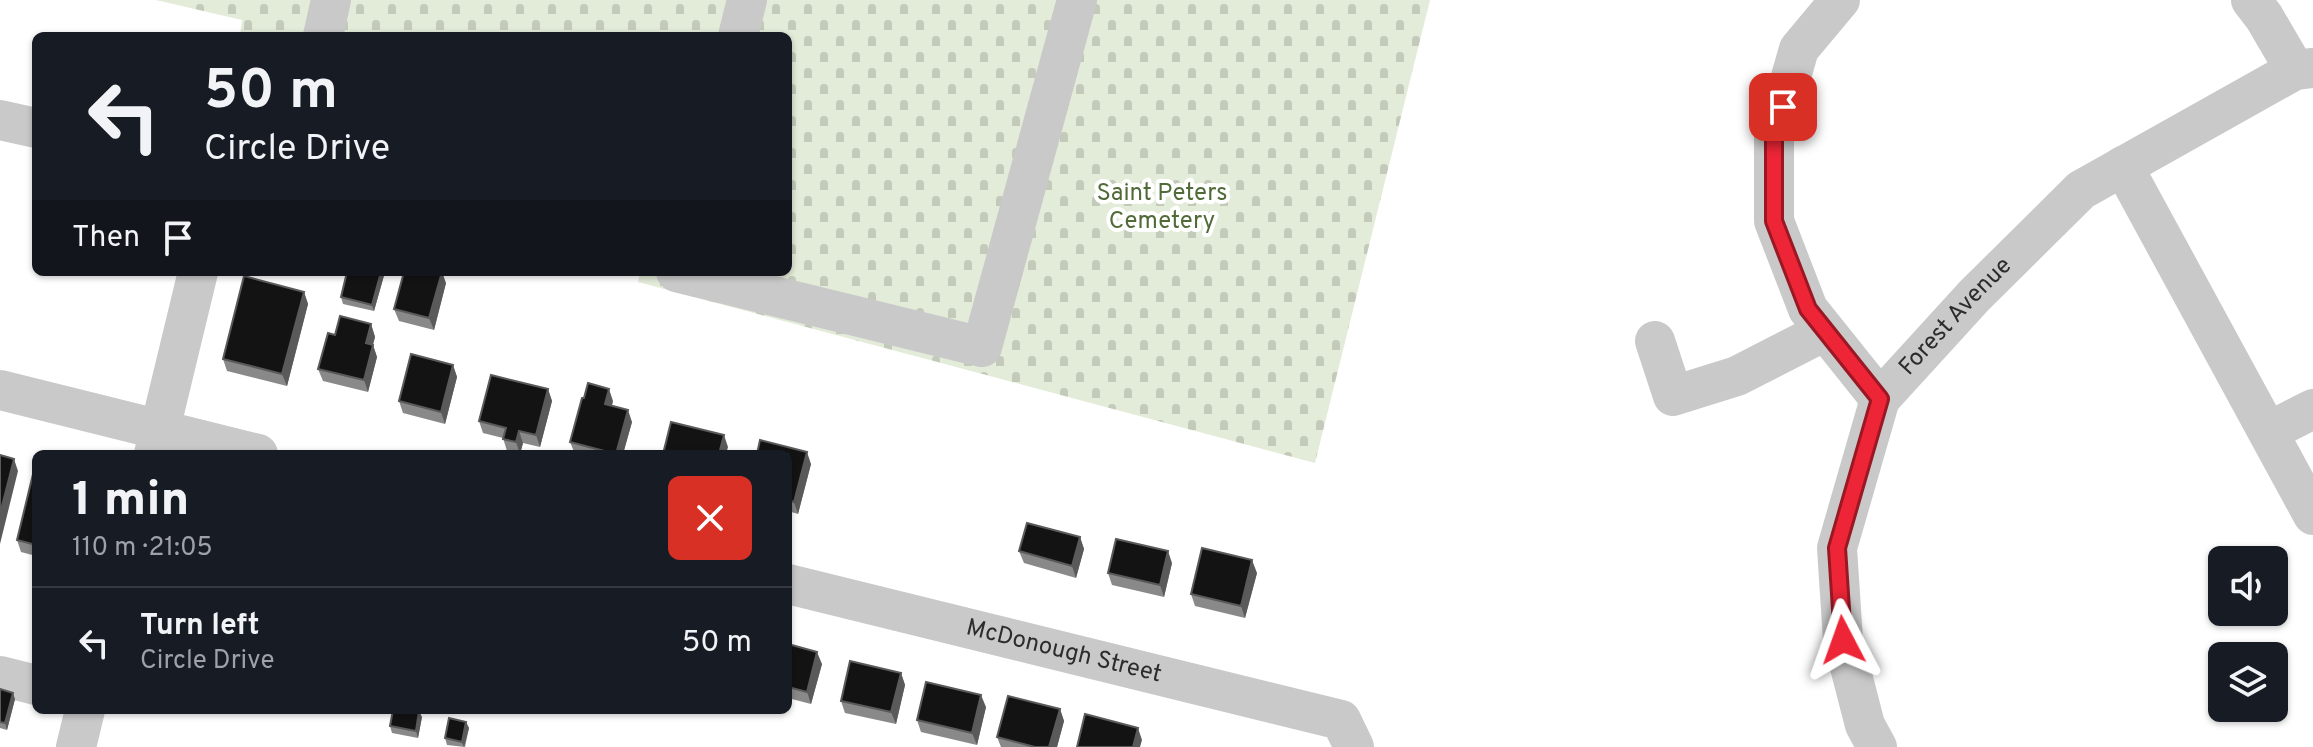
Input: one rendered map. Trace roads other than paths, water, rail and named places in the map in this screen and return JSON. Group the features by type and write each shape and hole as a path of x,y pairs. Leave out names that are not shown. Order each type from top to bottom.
{"street":[{"path":"324,32 331,0"},
{"path":"739,32 747,0"},
{"path":"692,276 982,347 1077,0"},
{"path":"1840,0 1799,49 1774,136 1774,221 1808,309 1880,399"},
{"path":"2251,0 2304,69"},
{"name":"Forest Avenue","path":"1877,747 1865,725 1843,640 1837,548 1880,399 1974,296 2081,190 2304,69"},
{"path":"0,120 32,127"},
{"path":"2123,166 2313,515"},
{"path":"158,442 197,276"},
{"path":"1655,341 1673,396 1737,376 1825,331"},
{"path":"0,390 158,442 225,450"},
{"path":"2268,432 2313,409"},
{"name":"McDonough Street","path":"792,585 1347,734"},
{"path":"0,676 32,684"},
{"path":"76,747 84,714"}],"park label":[{"name":"Saint Peters Cemetery","path":"1162,208"}]}
